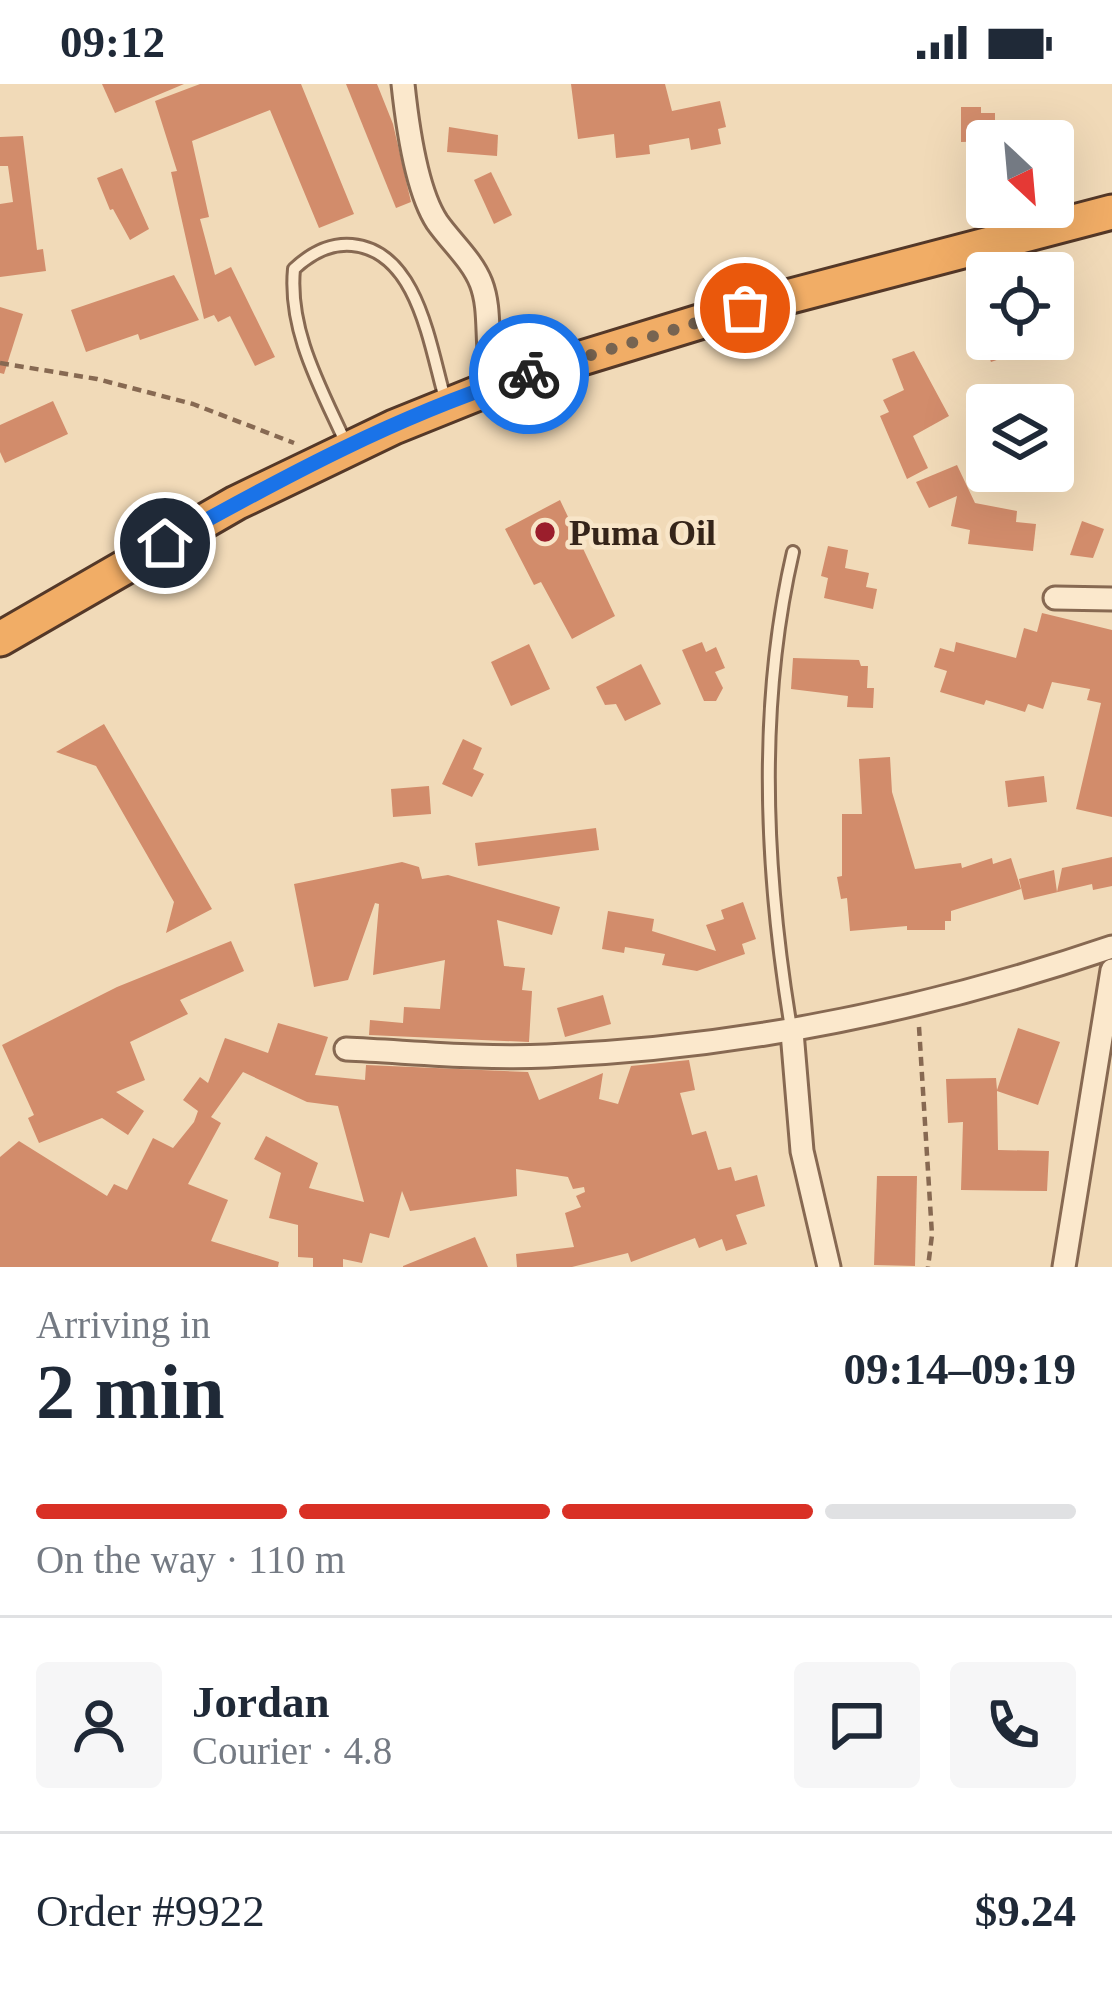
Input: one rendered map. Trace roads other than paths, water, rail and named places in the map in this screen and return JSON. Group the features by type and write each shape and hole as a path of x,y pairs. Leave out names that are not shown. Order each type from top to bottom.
{"highway":[{"path":"0,639 236,503 496,386 745,308 1112,212"}],"street":[{"path":"403,84 410,131 434,218 480,279 485,345 496,386"},
{"path":"1054,598 1112,599"},
{"path":"346,1049 545,1057 792,1032 1014,980 1112,947"},
{"path":"1064,1267 1112,970"},
{"path":"792,1032 802,1151 829,1267"}],"lane":[{"path":"338,454 298,328 292,294 294,269 310,254 343,244 374,247 394,265 415,298 447,405"},
{"path":"792,1032 776,934 770,818 776,644 793,552"}],"place":[{"name":"Puma Oil","path":"545,532"}]}
